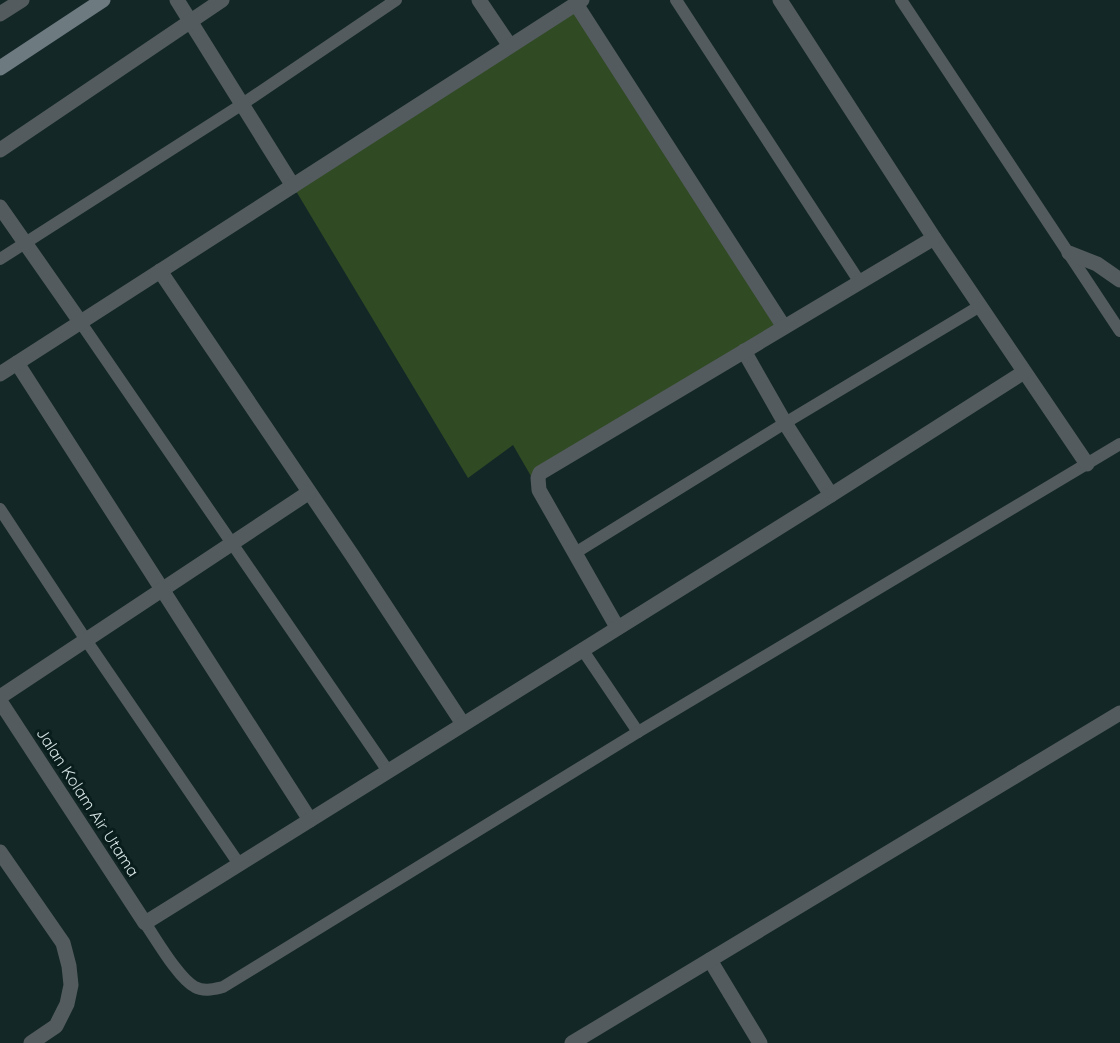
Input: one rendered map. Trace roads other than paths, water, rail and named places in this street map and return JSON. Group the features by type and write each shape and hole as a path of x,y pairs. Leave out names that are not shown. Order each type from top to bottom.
{"main road":[{"path":"0,68 103,0"}],"street":[{"path":"0,14 22,0"},
{"path":"177,0 293,186"},
{"path":"0,150 222,0"},
{"path":"479,0 510,46"},
{"path":"780,0 934,238 1087,464"},
{"path":"0,374 579,2 784,327"},
{"path":"0,207 81,322"},
{"path":"617,627 539,490 540,473 934,238"},
{"path":"1069,253 1097,264 1120,280"},
{"path":"160,271 463,724"},
{"path":"744,351 785,423 831,495"},
{"path":"17,363 310,820"},
{"path":"145,923 1024,372"},
{"path":"0,699 308,493"},
{"name":"Jalan Kolam Air Utama","path":"0,699 145,923"},
{"path":"572,1043 1120,714"},
{"path":"0,852 63,943 69,966 72,986 67,1004 56,1026 31,1043"},
{"path":"710,960 760,1043"}],"lane":[{"path":"0,259 241,105 396,0"},
{"path":"676,0 859,281"},
{"path":"901,0 1120,330"},
{"path":"574,552 980,306"},
{"path":"81,322 388,771"},
{"path":"145,923 184,979 196,988 208,991 223,987 638,732 1120,444"},
{"path":"0,509 86,640 239,864"},
{"path":"582,649 638,732"}]}
